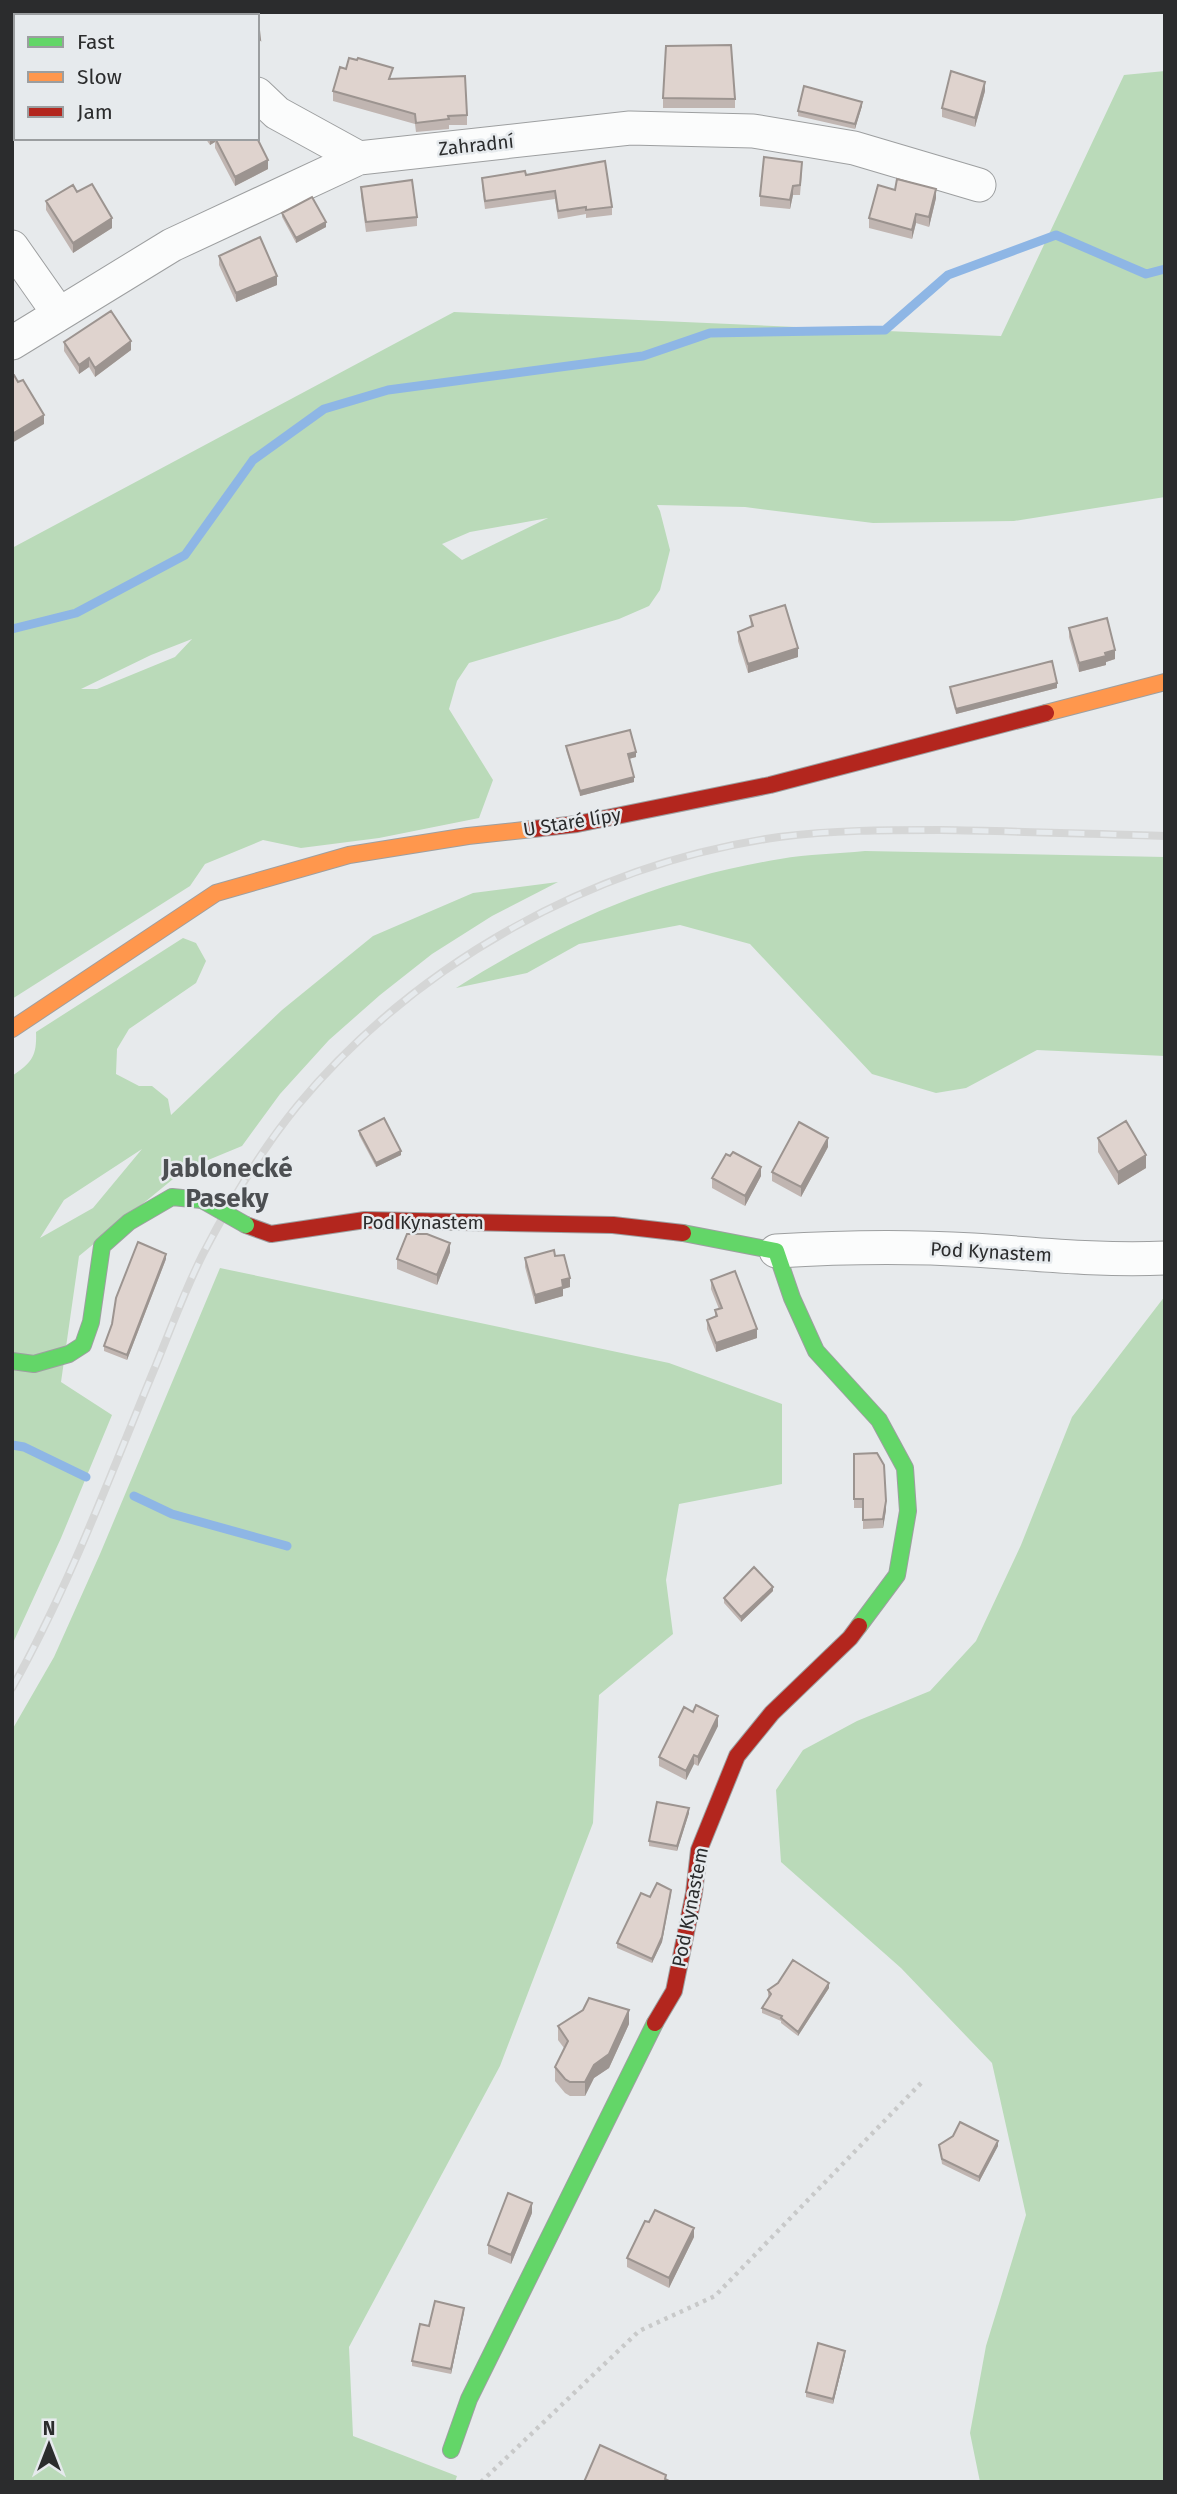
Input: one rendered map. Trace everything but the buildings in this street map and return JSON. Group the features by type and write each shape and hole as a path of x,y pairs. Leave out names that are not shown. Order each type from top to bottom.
{"street":[{"path":"259,96 277,113 359,158"},
{"name":"Zahradní","path":"12,343 172,244 359,158 630,128 753,131 854,148 979,185"},
{"path":"12,247 59,314"},
{"name":"U Staré lípy","path":"12,1029 216,893 349,855 468,836 578,824 770,785 1165,682"},
{"name":"Pod Kynastem","path":"12,1361 34,1364 69,1354 83,1345 91,1322 102,1246 129,1222 172,1197 202,1200 246,1225 271,1234 365,1220 613,1225 700,1235 776,1251 865,1246 1113,1260 1165,1258"},
{"name":"Pod Kynastem","path":"450,2450 469,2399 658,2018 674,1991 694,1893 699,1850 737,1756 772,1713 850,1638 897,1575 908,1511 905,1468 879,1420 816,1350 792,1298 776,1251"}],"path":[{"path":"481,2482 639,2331 715,2296 923,2081"}],"green space":[{"path":"1165,71 1165,497 1014,521 873,523 745,507 657,505 670,550 660,590 649,606 619,619 469,663 457,681 449,709 493,780 479,818 379,838 301,848 263,840 205,864 190,886 12,999 12,548 454,312 1001,336 1124,75","holes":["548,518 462,560 442,544 470,532","192,639 175,657 97,689 81,689 151,655"]},
{"path":"865,851 1165,857 1165,1056 1037,1050 966,1088 936,1093 872,1074 750,944 680,925 579,944 527,973 456,988 572,923 651,891 692,878 780,859"},
{"path":"558,882 492,916 432,954 329,1040 280,1094 242,1146 184,1170 79,1256 61,1382 112,1415 61,1538 12,1645 12,1076 32,1058 36,1032 183,938 196,943 206,961 196,983 129,1029 117,1049 116,1074 139,1086 152,1086 168,1099 171,1115 282,1010 373,936 473,893","holes":["142,1149 93,1208 40,1238 64,1200"]},
{"path":"220,1268 669,1363 782,1404 782,1484 679,1504 666,1580 673,1634 599,1695 593,1823 500,2066 349,2347 353,2436 457,2476 455,2482 12,2482 12,1730 54,1657"},
{"path":"1165,1296 1165,2482 980,2482 970,2433 986,2346 1026,2215 992,2063 901,1968 781,1862 776,1790 803,1750 857,1721 930,1691 976,1641 1021,1545 1072,1417"}],"waterway":[{"path":"12,629 76,613 185,555 253,460 324,409 388,390 643,356 710,333 885,330 948,275 1056,235 1146,274 1165,269"},
{"path":"12,1445 24,1447 86,1477"},
{"path":"134,1496 172,1514 287,1546"}],"railway":[{"path":"12,1688 71,1569 178,1309 224,1215 271,1140 298,1105 345,1053 397,1006 454,964 514,927 577,896 643,870 710,850 779,837 839,832 920,830 1165,836"}],"traffic: fast":[{"path":"12,1361 34,1364 69,1354 83,1345 91,1322 102,1246 129,1222 172,1197 202,1200"},
{"path":"202,1200 246,1225"},
{"path":"683,1233 776,1251 792,1298 816,1351 879,1420 905,1468 908,1511 897,1575 859,1626"},
{"path":"451,2450 469,2399 655,2023"}],"traffic: slow":[{"path":"1046,713 1165,682"},
{"path":"12,1029 216,893 349,855 468,836 533,829"}],"traffic: jam":[{"path":"533,829 577,824 770,785 1046,713"},
{"path":"246,1225 271,1234 365,1220 613,1225 683,1233"},
{"path":"655,2023 674,1991 694,1893 699,1850 737,1756 772,1713 850,1638 859,1626"}],"district":[{"name":"Jablonecké Paseky","path":"227,1183"}]}
